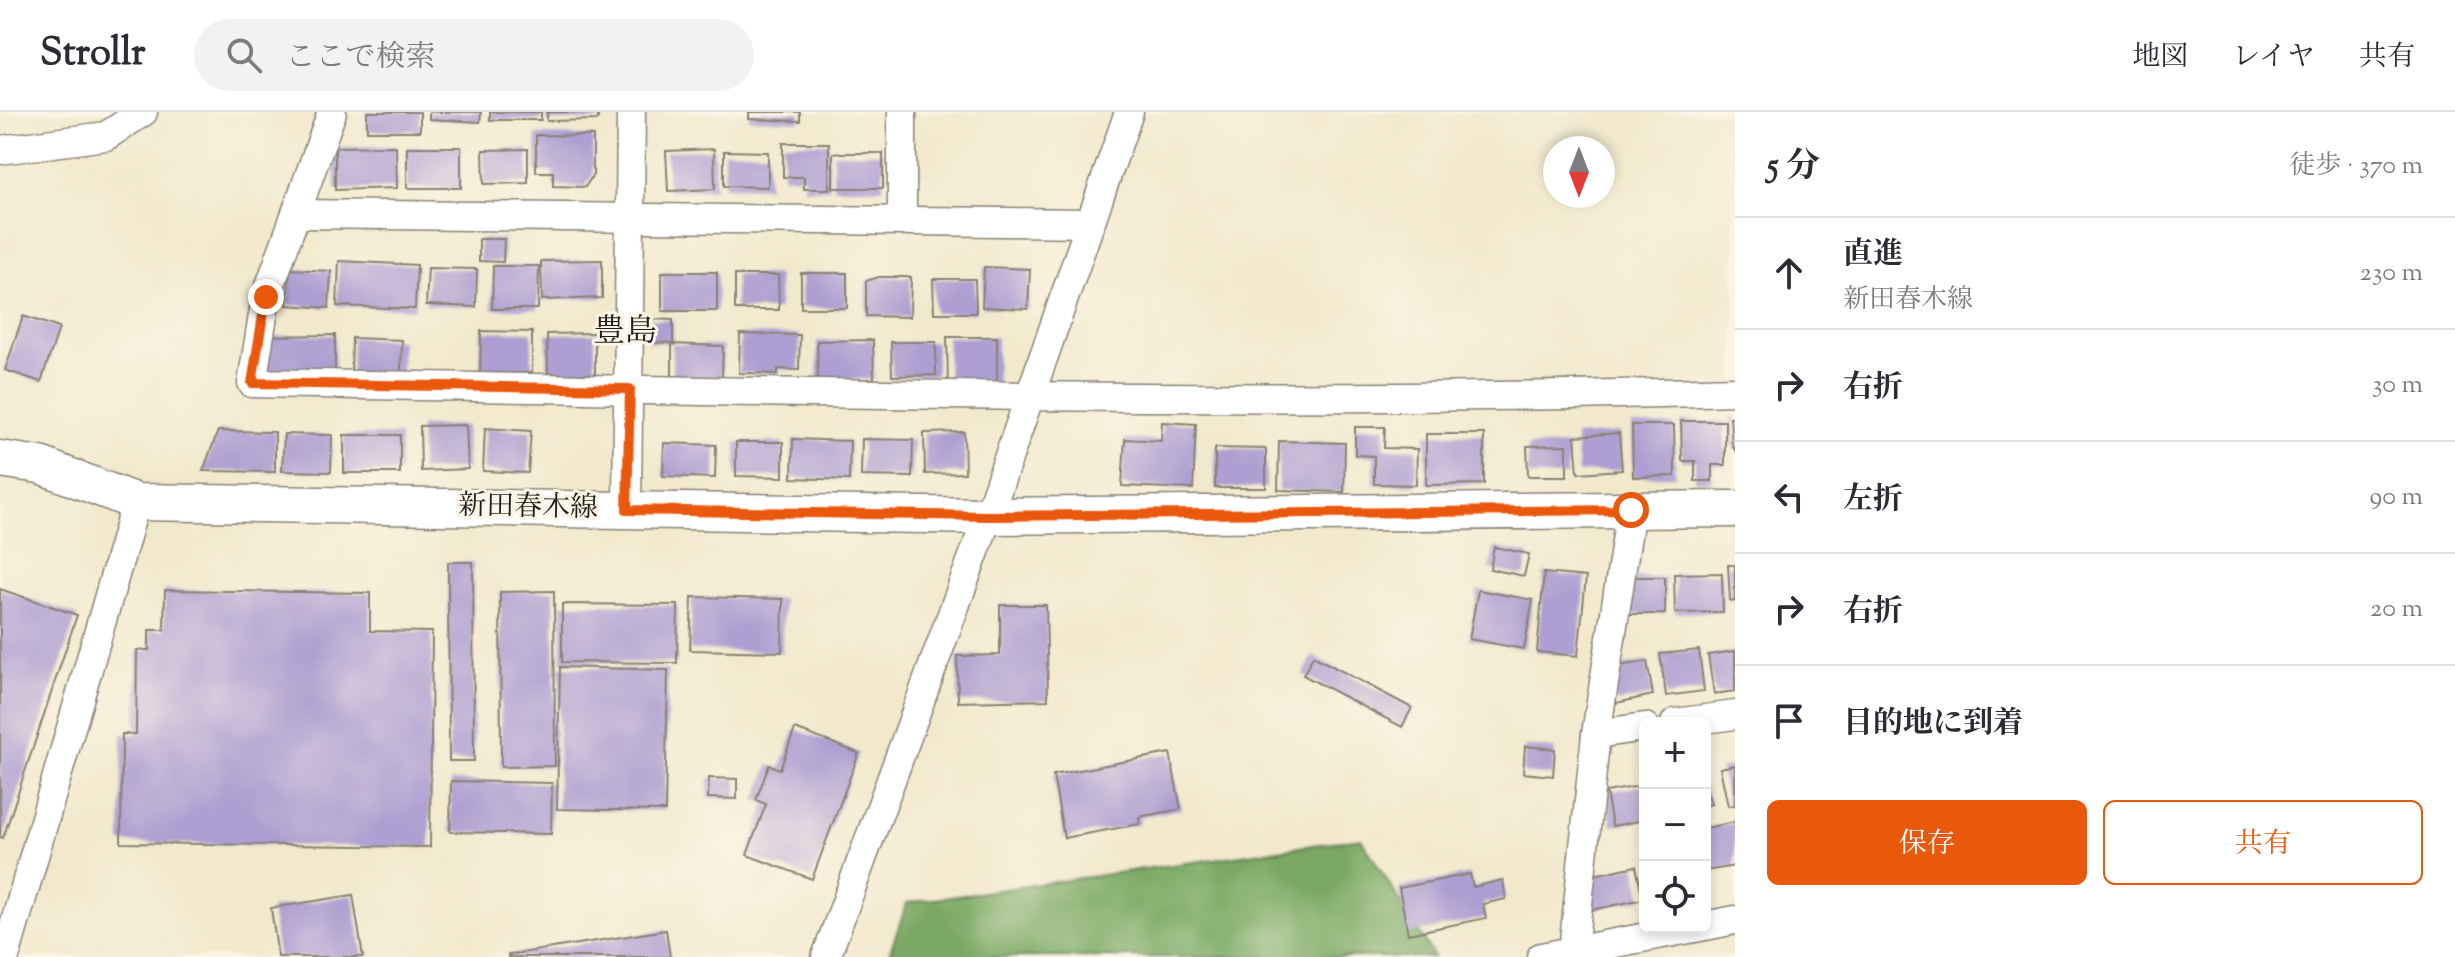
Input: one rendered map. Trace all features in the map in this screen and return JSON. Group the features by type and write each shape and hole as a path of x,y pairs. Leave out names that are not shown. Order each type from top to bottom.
{"main road":[{"name":"新田春木線","path":"0,459 40,465 136,502 988,516 1735,509"}],"street":[{"path":"0,150 106,136 143,112"},
{"path":"332,112 266,297 252,383 1029,397 1570,396 1735,391"},
{"path":"627,510 631,112"},
{"path":"902,112 902,221"},
{"path":"826,957 988,516 1129,112"},
{"path":"296,214 1090,223"},
{"path":"5,957 136,502"},
{"path":"1573,951 1596,734 1631,510"},
{"path":"1711,718 1735,715"},
{"path":"1596,734 1639,728"},
{"path":"1711,924 1735,920"},
{"path":"1541,957 1666,933"}],"green space":[{"path":"1361,838 1434,957 888,957 907,903"}],"building":[{"path":"367,112 420,112 420,131 367,131"},
{"path":"429,112 481,112 480,122 429,119"},
{"path":"490,112 541,112 541,120 490,120"},
{"path":"547,112 598,112 598,120 547,121"},
{"path":"749,112 800,112 800,121 749,119"},
{"path":"536,135 593,136 593,175 585,187 553,186 553,172 536,172"},
{"path":"783,143 829,143 829,189 804,189 804,177 783,177"},
{"path":"396,146 397,188 335,190 335,147"},
{"path":"407,147 461,147 461,188 407,188"},
{"path":"528,149 528,183 484,184 483,150"},
{"path":"714,149 715,189 668,191 666,151"},
{"path":"724,151 768,152 768,187 724,186"},
{"path":"833,153 883,153 883,188 833,188"},
{"path":"479,239 504,239 503,262 479,261"},
{"path":"602,260 602,298 542,300 541,261"},
{"path":"339,261 417,265 415,309 337,306"},
{"path":"493,266 539,266 538,309 492,309"},
{"path":"984,267 1030,269 1028,309 982,307"},
{"path":"428,268 477,269 476,307 426,305"},
{"path":"290,269 331,271 329,308 287,305"},
{"path":"662,272 717,272 717,311 662,311"},
{"path":"801,273 847,273 847,308 801,308"},
{"path":"735,275 778,275 779,310 735,310"},
{"path":"879,277 911,277 910,317 866,316 866,281"},
{"path":"933,279 975,279 976,313 934,313"},
{"path":"23,316 59,328 41,382 5,370"},
{"path":"648,319 673,320 673,343 648,342"},
{"path":"481,331 532,332 532,373 480,373"},
{"path":"595,333 595,375 548,376 547,334"},
{"path":"740,334 800,335 799,370 778,369 778,374 739,373"},
{"path":"335,335 335,373 267,373 266,336"},
{"path":"947,337 997,337 997,384 948,384"},
{"path":"352,338 402,340 401,376 351,374"},
{"path":"873,340 874,379 818,380 817,341"},
{"path":"891,342 936,342 936,375 892,376"},
{"path":"672,344 723,346 722,378 672,376"},
{"path":"1730,417 1735,417 1735,450 1732,446"},
{"path":"1681,421 1725,421 1725,465 1712,465 1712,481 1695,481 1695,461 1682,461"},
{"path":"1162,422 1196,424 1193,489 1122,486 1125,439 1161,441"},
{"path":"466,425 468,469 421,471 420,426"},
{"path":"1632,425 1674,425 1675,476 1633,477"},
{"path":"1355,427 1385,427 1384,448 1417,449 1416,485 1374,484 1374,456 1355,455"},
{"path":"485,428 531,431 528,473 483,471"},
{"path":"218,431 275,432 275,472 203,471"},
{"path":"964,432 965,473 925,474 924,433"},
{"path":"1619,433 1622,470 1578,473 1575,436"},
{"path":"284,434 332,435 331,472 282,471"},
{"path":"1426,434 1484,434 1484,484 1426,485"},
{"path":"344,435 400,435 400,473 344,473"},
{"path":"793,439 850,441 849,480 792,478"},
{"path":"862,439 913,440 912,477 861,476"},
{"path":"1279,441 1345,443 1344,492 1278,490"},
{"path":"736,442 783,442 783,477 736,476"},
{"path":"664,443 716,445 715,478 663,476"},
{"path":"1567,445 1567,476 1528,476 1527,446"},
{"path":"1215,448 1266,449 1266,488 1215,488"},
{"path":"1494,547 1529,554 1524,576 1490,569"},
{"path":"448,562 473,562 474,761 449,761"},
{"path":"1728,565 1735,565 1735,601 1730,601"},
{"path":"1544,573 1586,577 1578,656 1537,652"},
{"path":"1722,573 1723,612 1675,613 1674,574"},
{"path":"1623,577 1665,577 1665,614 1622,614"},
{"path":"0,589 77,615 3,838 0,837"},
{"path":"165,590 370,593 370,631 432,632 430,847 121,843 122,734 136,734 137,650 149,650 149,630 164,630"},
{"path":"1478,590 1533,600 1524,649 1469,639"},
{"path":"554,591 555,766 501,767 500,592"},
{"path":"692,597 783,599 782,652 690,650"},
{"path":"562,604 678,605 677,663 562,662"},
{"path":"1000,605 1046,605 1048,700 958,702 957,656 1000,655"},
{"path":"1699,650 1704,691 1666,696 1660,654"},
{"path":"1735,651 1735,691 1714,694 1708,655"},
{"path":"1313,656 1412,708 1402,727 1303,675"},
{"path":"1647,661 1653,695 1616,703 1610,668"},
{"path":"560,667 668,670 665,811 557,809"},
{"path":"795,729 859,753 812,879 747,855 766,804 756,800 769,765 780,769"},
{"path":"1525,746 1555,749 1553,776 1523,773"},
{"path":"1170,753 1181,809 1139,817 1140,824 1064,838 1053,775"},
{"path":"1735,765 1735,805 1728,806 1720,768"},
{"path":"709,778 737,779 737,799 708,798"},
{"path":"451,781 552,783 551,834 450,832"},
{"path":"1639,786 1639,821 1612,826 1606,792"},
{"path":"1735,822 1735,866 1711,870 1711,827"},
{"path":"1636,866 1639,900 1592,910 1585,877"},
{"path":"1470,874 1473,887 1503,880 1506,899 1483,904 1486,918 1408,934 1399,888"},
{"path":"353,895 363,957 278,957 271,908"},
{"path":"666,930 670,957 508,957 508,955"}],"district":[{"name":"豊島","path":"625,333"}],"route":[{"path":"266,297 252,383 630,389 627,510 988,516 1631,510"}]}
